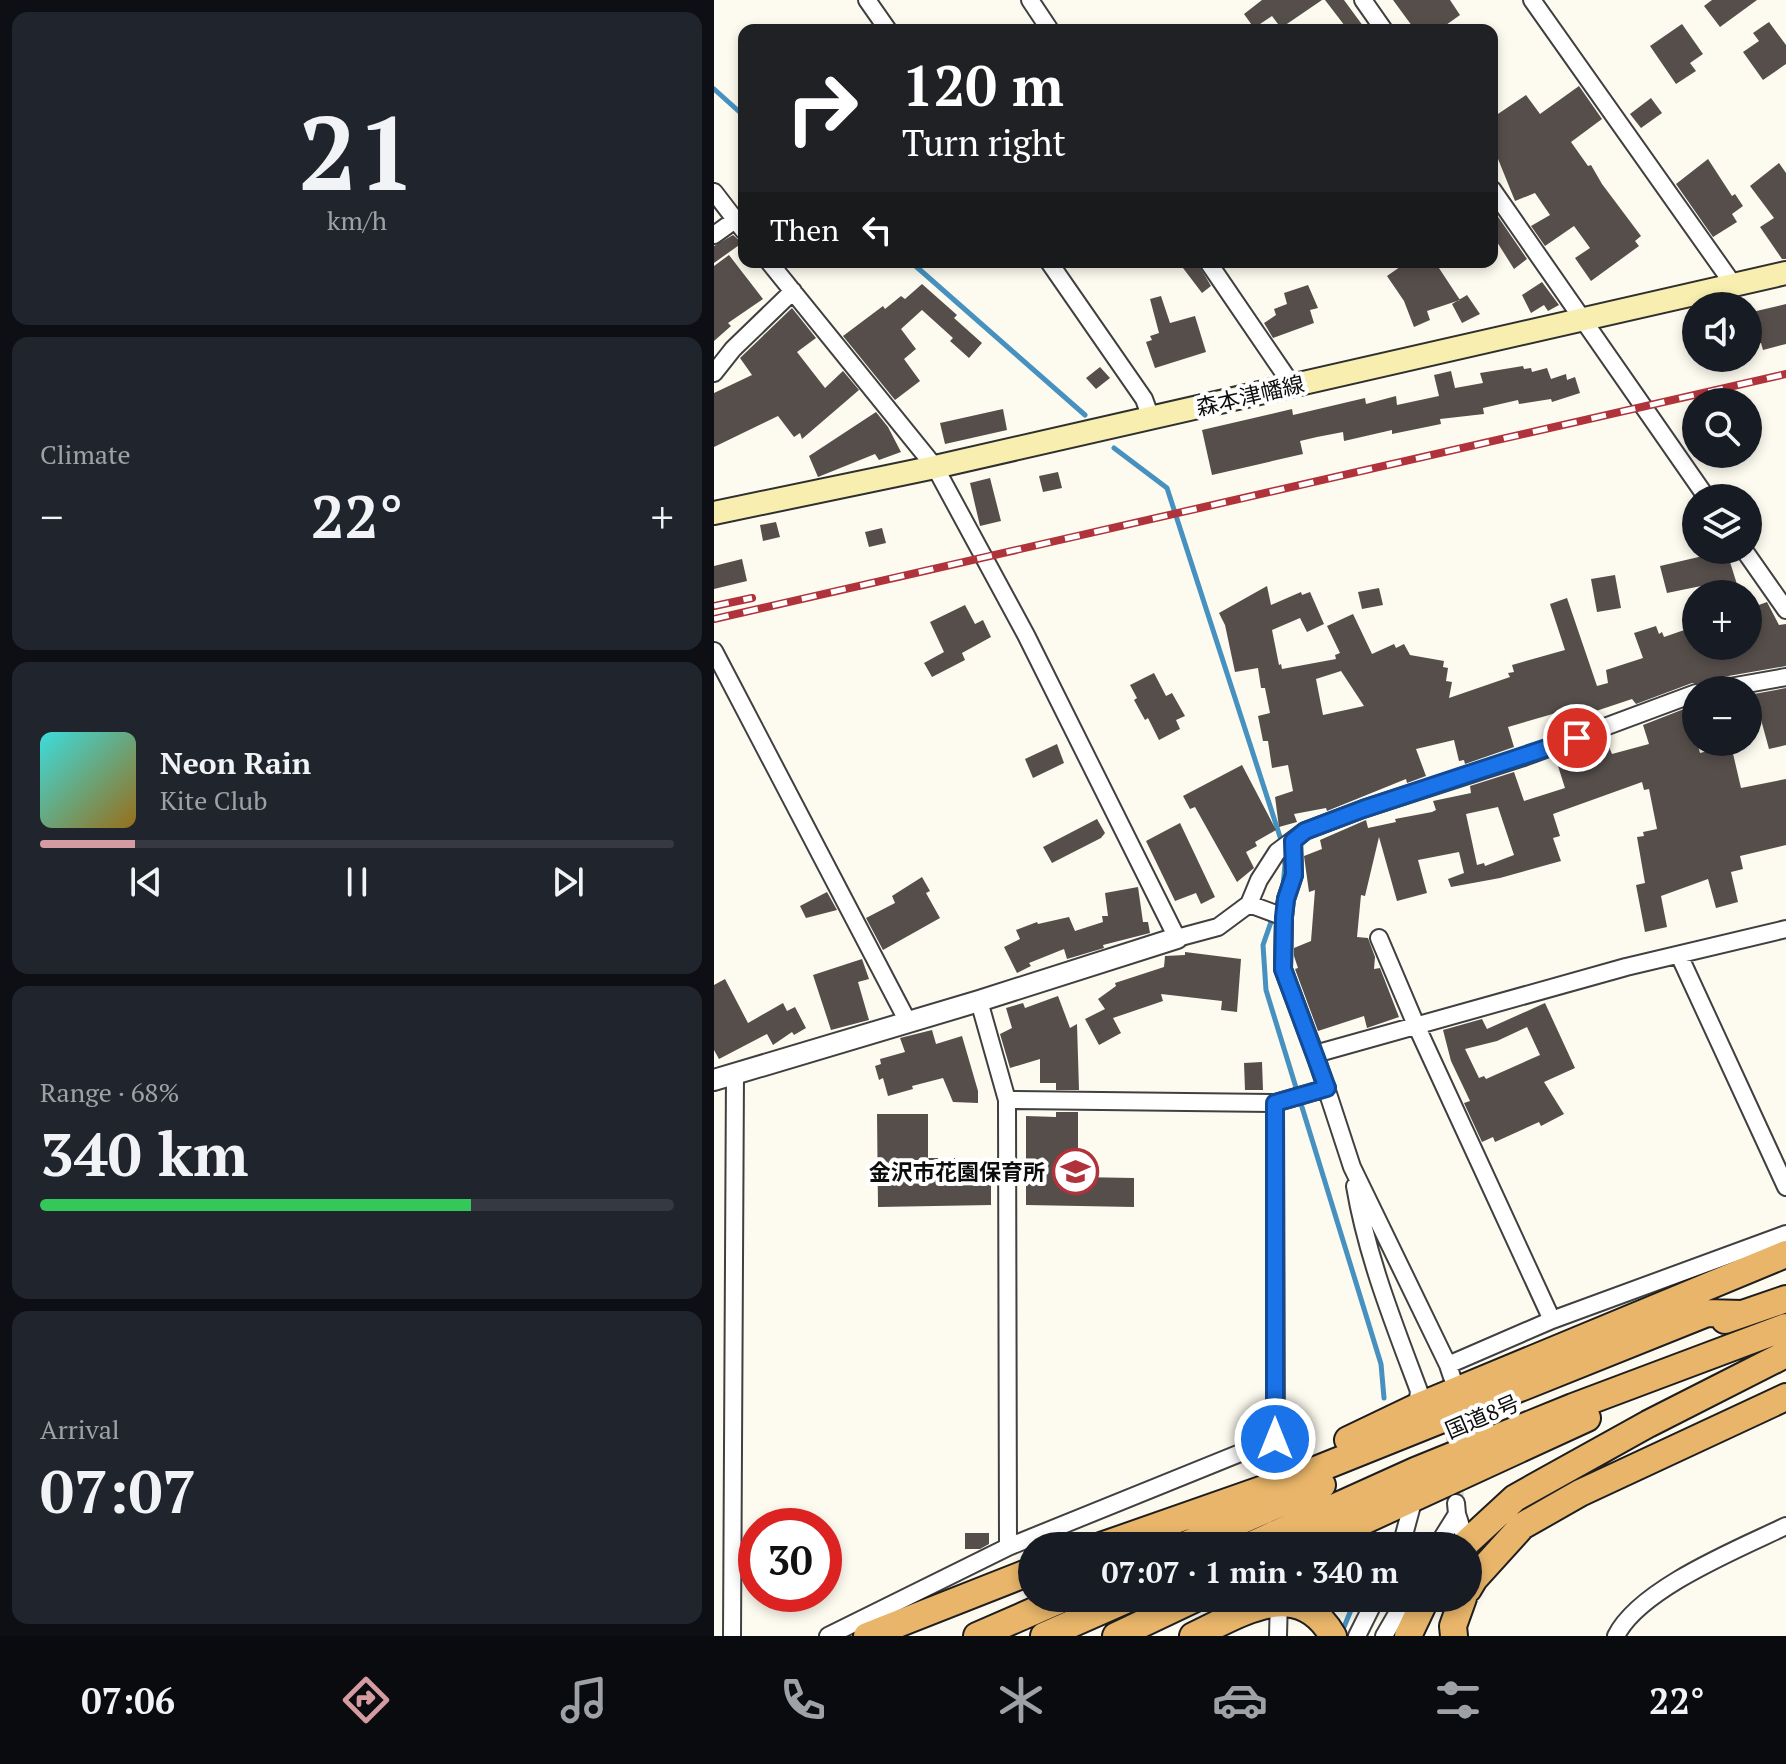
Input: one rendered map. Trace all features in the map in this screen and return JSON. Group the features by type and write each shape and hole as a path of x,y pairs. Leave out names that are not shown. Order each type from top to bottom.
{"highway":[{"path":"1206,1510 1216,1499 1293,1467 1417,1407 1786,1254"},
{"name":"国道8号","path":"1216,1532 1576,1377 1786,1299"},
{"path":"1142,1532 1298,1477 1707,1313 1742,1314"},
{"name":"国道8号","path":"1280,1532 1415,1471 1626,1385 1786,1327"},
{"path":"1477,1532 1515,1498 1648,1424 1786,1354"},
{"path":"1340,1532 1606,1408 1626,1385"},
{"path":"1482,1570 1522,1526 1580,1493 1786,1397"},
{"path":"867,1636 1018,1577"},
{"path":"977,1636 1032,1612"},
{"path":"1044,1636 1098,1612"},
{"path":"1116,1636 1167,1612"},
{"path":"1193,1636 1244,1612"},
{"path":"1310,1612 1324,1622 1333,1636"},
{"path":"1408,1636 1419,1612"},
{"path":"1454,1636 1453,1626 1458,1612"}],"main road":[{"name":"森本津幡線","path":"714,513 935,467 1786,273"}],"street":[{"path":"867,0 884,24"},
{"path":"1030,0 1046,24"},
{"path":"1363,0 1380,24"},
{"path":"1532,0 1733,284"},
{"path":"714,192 738,222"},
{"path":"1498,198 1697,484"},
{"path":"714,235 738,226"},
{"path":"774,268 935,467 1026,635 1177,938"},
{"path":"1053,268 1144,399 1151,418"},
{"path":"1212,268 1292,385"},
{"path":"714,373 733,349 793,291"},
{"path":"1754,564 1786,610"},
{"path":"714,651 908,1022"},
{"path":"1762,681 1786,677"},
{"path":"714,1080 1218,927 1249,904 1259,880 1286,846 1305,831 1524,757 1682,698"},
{"path":"1286,846 1294,875 1286,899 1276,914 1283,969 1352,1167 1360,1214 1383,1294 1419,1391 1417,1407"},
{"path":"1249,904 1276,914"},
{"path":"1315,1054 1626,967 1786,929"},
{"path":"1379,938 1552,1320"},
{"path":"1679,955 1786,1187"},
{"path":"979,1001 1007,1100 1008,1547"},
{"path":"732,1636 735,1074"},
{"path":"1007,1100 1290,1100 1327,1088"},
{"path":"828,1636 1008,1547 1276,1448 1290,1100"},
{"path":"1352,1167 1450,1371 1552,1320 1786,1234"},
{"path":"1405,1532 1414,1498"},
{"path":"1444,1532 1457,1508 1462,1532"},
{"path":"1616,1636 1645,1599 1786,1526"},
{"path":"1278,1636 1279,1612"},
{"path":"1357,1636 1369,1612"},
{"path":"1384,1636 1398,1612"}],"building":[{"path":"1262,0 1322,0 1287,24 1278,24 1272,16 1260,24 1251,24 1244,14"},
{"path":"1325,0 1344,0 1362,24 1343,24"},
{"path":"1393,0 1450,0 1460,15 1447,24 1411,24"},
{"path":"1712,0 1757,0 1720,27 1704,6"},
{"path":"1769,22 1786,45 1786,64 1763,80 1743,52 1759,41 1753,33"},
{"path":"1682,24 1703,54 1690,63 1696,71 1676,84 1650,46"},
{"path":"1579,86 1602,119 1571,142 1641,236 1635,241 1639,246 1591,281 1575,258 1590,248 1574,226 1545,246 1531,226 1550,215 1535,193 1515,201 1498,159 1498,114 1526,95 1540,114"},
{"path":"1651,98 1662,113 1641,128 1630,114"},
{"path":"1708,159 1732,196 1735,194 1743,206 1732,214 1737,222 1713,237 1676,184"},
{"path":"1779,163 1786,173 1786,259 1782,259 1760,227 1774,218 1750,186"},
{"path":"1498,217 1527,259 1514,269 1498,244"},
{"path":"733,235 738,239 738,246 714,263 714,246"},
{"path":"729,255 763,299 728,323 731,326 714,341 714,266"},
{"path":"1183,268 1200,268 1211,286 1202,293"},
{"path":"1398,268 1439,268 1460,300 1427,311 1430,320 1414,327 1404,301 1387,276"},
{"path":"1542,282 1559,305 1548,311 1544,305 1531,313 1522,295"},
{"path":"922,284 957,315 954,318 982,343 969,358 950,341 953,338 922,310 901,329 916,349 904,359 920,381 895,400 843,336 883,306 885,309 901,296 905,299"},
{"path":"1308,285 1318,308 1310,310 1314,323 1273,338 1264,323 1276,315 1274,309 1287,304 1284,293"},
{"path":"1467,295 1480,314 1462,323 1452,304"},
{"path":"1161,296 1170,323 1195,316 1206,352 1155,368 1146,342 1152,340 1150,336 1159,333 1150,299"},
{"path":"1786,304 1786,344 1763,350 1762,310"},
{"path":"792,308 816,338 797,352 825,388 843,371 859,390 802,439 800,433 794,437 778,416 714,447 714,393 752,375 740,358"},
{"path":"1523,366 1524,369 1531,368 1532,372 1547,368 1551,379 1566,374 1567,380 1575,377 1580,393 1552,402 1551,399 1519,404 1518,400 1483,408 1484,414 1440,419 1441,424 1392,434 1392,430 1344,441 1343,432 1317,437 1300,441 1303,454 1212,475 1202,430 1292,409 1293,415 1365,398 1366,404 1396,396 1397,405 1439,396 1434,375 1451,371 1455,388 1483,383 1480,373"},
{"path":"1100,367 1110,378 1096,389 1086,378"},
{"path":"1003,409 1007,430 945,444 940,423"},
{"path":"876,412 901,452 879,460 875,454 818,477 809,456"},
{"path":"1058,472 1062,488 1043,492 1039,476"},
{"path":"990,478 1001,521 980,526 970,483"},
{"path":"776,522 780,537 763,541 760,525"},
{"path":"882,528 886,543 869,547 865,532"},
{"path":"742,559 747,581 714,589 714,566"},
{"path":"1682,561 1682,564 1731,564 1736,580 1682,580 1682,590 1667,593 1660,566"},
{"path":"1615,575 1621,608 1597,612 1591,579"},
{"path":"1267,586 1271,605 1301,592 1302,595 1310,592 1324,624 1307,632 1300,618 1272,630 1282,669 1336,659 1335,655 1340,653 1327,626 1353,614 1372,654 1394,644 1396,648 1404,644 1410,655 1444,661 1443,667 1448,668 1446,681 1452,682 1449,698 1510,677 1508,673 1514,672 1512,665 1565,650 1550,604 1567,598 1597,686 1608,683 1606,670 1643,658 1634,633 1656,626 1664,637 1682,631 1682,660 1762,660 1762,604 1767,602 1779,625 1786,624 1786,666 1728,676 1682,676 1682,687 1636,704 1632,699 1587,714 1589,721 1568,729 1563,711 1508,727 1514,747 1465,764 1464,760 1459,761 1454,740 1416,749 1426,776 1407,783 1406,779 1327,811 1326,808 1294,814 1297,822 1279,827 1275,797 1293,791 1288,765 1272,768 1268,741 1263,741 1258,716 1270,713 1265,688 1261,688 1258,668 1235,672 1225,625 1219,613","holes":["1341,671 1364,706 1323,715 1316,679"]},
{"path":"1379,588 1383,605 1362,609 1358,592"},
{"path":"965,605 975,624 983,620 991,637 962,653 965,660 932,677 924,663 944,652 930,622"},
{"path":"1154,673 1166,696 1172,693 1185,716 1176,720 1180,729 1159,740 1134,700 1137,698 1130,685"},
{"path":"1786,688 1786,745 1769,749 1762,723 1762,692"},
{"path":"1682,710 1682,756 1734,756 1741,788 1786,779 1786,845 1740,856 1743,869 1731,872 1738,902 1716,908 1708,879 1661,896 1667,927 1645,932 1636,885 1645,883 1637,837 1644,836 1643,832 1657,829 1649,789 1644,790 1642,782 1553,814 1560,836 1553,838 1561,861 1500,878 1451,887 1448,879 1464,873 1459,852 1418,860 1427,893 1397,901 1379,837 1365,896 1361,895 1357,937 1368,938 1375,957 1374,969 1380,968 1399,1017 1367,1028 1364,1016 1318,1031 1295,969 1298,968 1294,948 1311,941 1315,890 1309,892 1304,856 1322,849 1320,840 1366,820 1368,828 1432,812 1436,810 1433,801 1471,793 1470,786 1514,772 1524,801 1565,788 1558,766 1593,753 1591,748 1607,742 1612,754 1649,744 1643,725","holes":["1498,807 1514,855 1485,866 1484,863 1477,865 1466,814"]},
{"path":"1057,744 1064,763 1033,778 1025,759"},
{"path":"1242,765 1276,830 1255,842 1257,846 1246,852 1254,868 1237,882 1195,807 1190,809 1183,796"},
{"path":"1097,819 1105,833 1101,838 1052,863 1043,847"},
{"path":"1180,823 1215,897 1201,904 1196,893 1175,901 1146,841"},
{"path":"922,877 930,891 926,893 940,918 883,950 866,918 895,903 892,896"},
{"path":"1138,887 1143,922 1148,922 1150,933 1103,945 1104,948 1067,959 1064,949 1029,963 1031,966 1017,973 1004,947 1020,939 1016,930 1037,922 1069,917 1075,931 1103,922 1102,916 1108,916 1105,893"},
{"path":"827,892 837,910 806,918 800,906"},
{"path":"1185,952 1241,959 1237,1012 1221,1010 1222,1001 1161,994 1163,1001 1113,1018 1121,1033 1099,1045 1085,1019 1105,1009 1098,999 1116,986 1115,983 1164,967 1165,956 1185,955"},
{"path":"862,959 869,979 858,982 869,1020 831,1030 813,975"},
{"path":"725,979 748,1023 783,1003 787,1011 795,1007 806,1028 794,1035 792,1032 773,1045 767,1034 719,1059 714,1050 714,985"},
{"path":"1058,996 1070,1028 1077,1024 1079,1090 1056,1090 1056,1083 1040,1083 1040,1059 1010,1068 1000,1034 1012,1028 1006,1008 1023,1003 1025,1008"},
{"path":"1545,1003 1575,1068 1544,1082 1564,1114 1541,1126 1539,1122 1495,1142 1493,1137 1482,1142 1464,1103 1470,1101 1451,1061 1443,1030 1482,1019 1487,1029","holes":["1527,1027 1540,1055 1486,1079 1484,1076 1479,1078 1465,1049 1497,1041"]},
{"path":"932,1030 936,1044 962,1036 978,1091 978,1103 953,1102 943,1078 888,1096 883,1078 879,1080 875,1066 881,1064 880,1059 905,1052 900,1038"},
{"path":"1262,1062 1263,1090 1245,1090 1244,1063"},
{"path":"1056,1112 1078,1112 1078,1177 1134,1178 1134,1207 1026,1205 1026,1116 1056,1117"},
{"path":"877,1114 928,1114 928,1158 955,1158 955,1164 991,1164 991,1205 878,1207"},
{"path":"965,1533 989,1533 989,1544 980,1549 965,1549"}],"waterway":[{"path":"714,89 738,111"},
{"path":"918,268 1085,415"},
{"path":"1114,448 1167,488 1282,843"},
{"path":"1283,852 1283,886"},
{"path":"1280,896 1263,945 1266,990 1381,1364 1384,1398"},
{"path":"1344,1627 1350,1612"}],"tunnel":[{"path":"1453,1408 1456,1503"}],"railway":[{"path":"714,619 1786,374"},
{"path":"714,606 752,598"}],"place":[{"name":"金沢市花園保育所","path":"1076,1171"}],"route":[{"path":"1275,1439 1275,1103 1327,1088 1283,969 1286,899 1294,875 1293,841 1305,831 1363,809 1577,738"}]}
